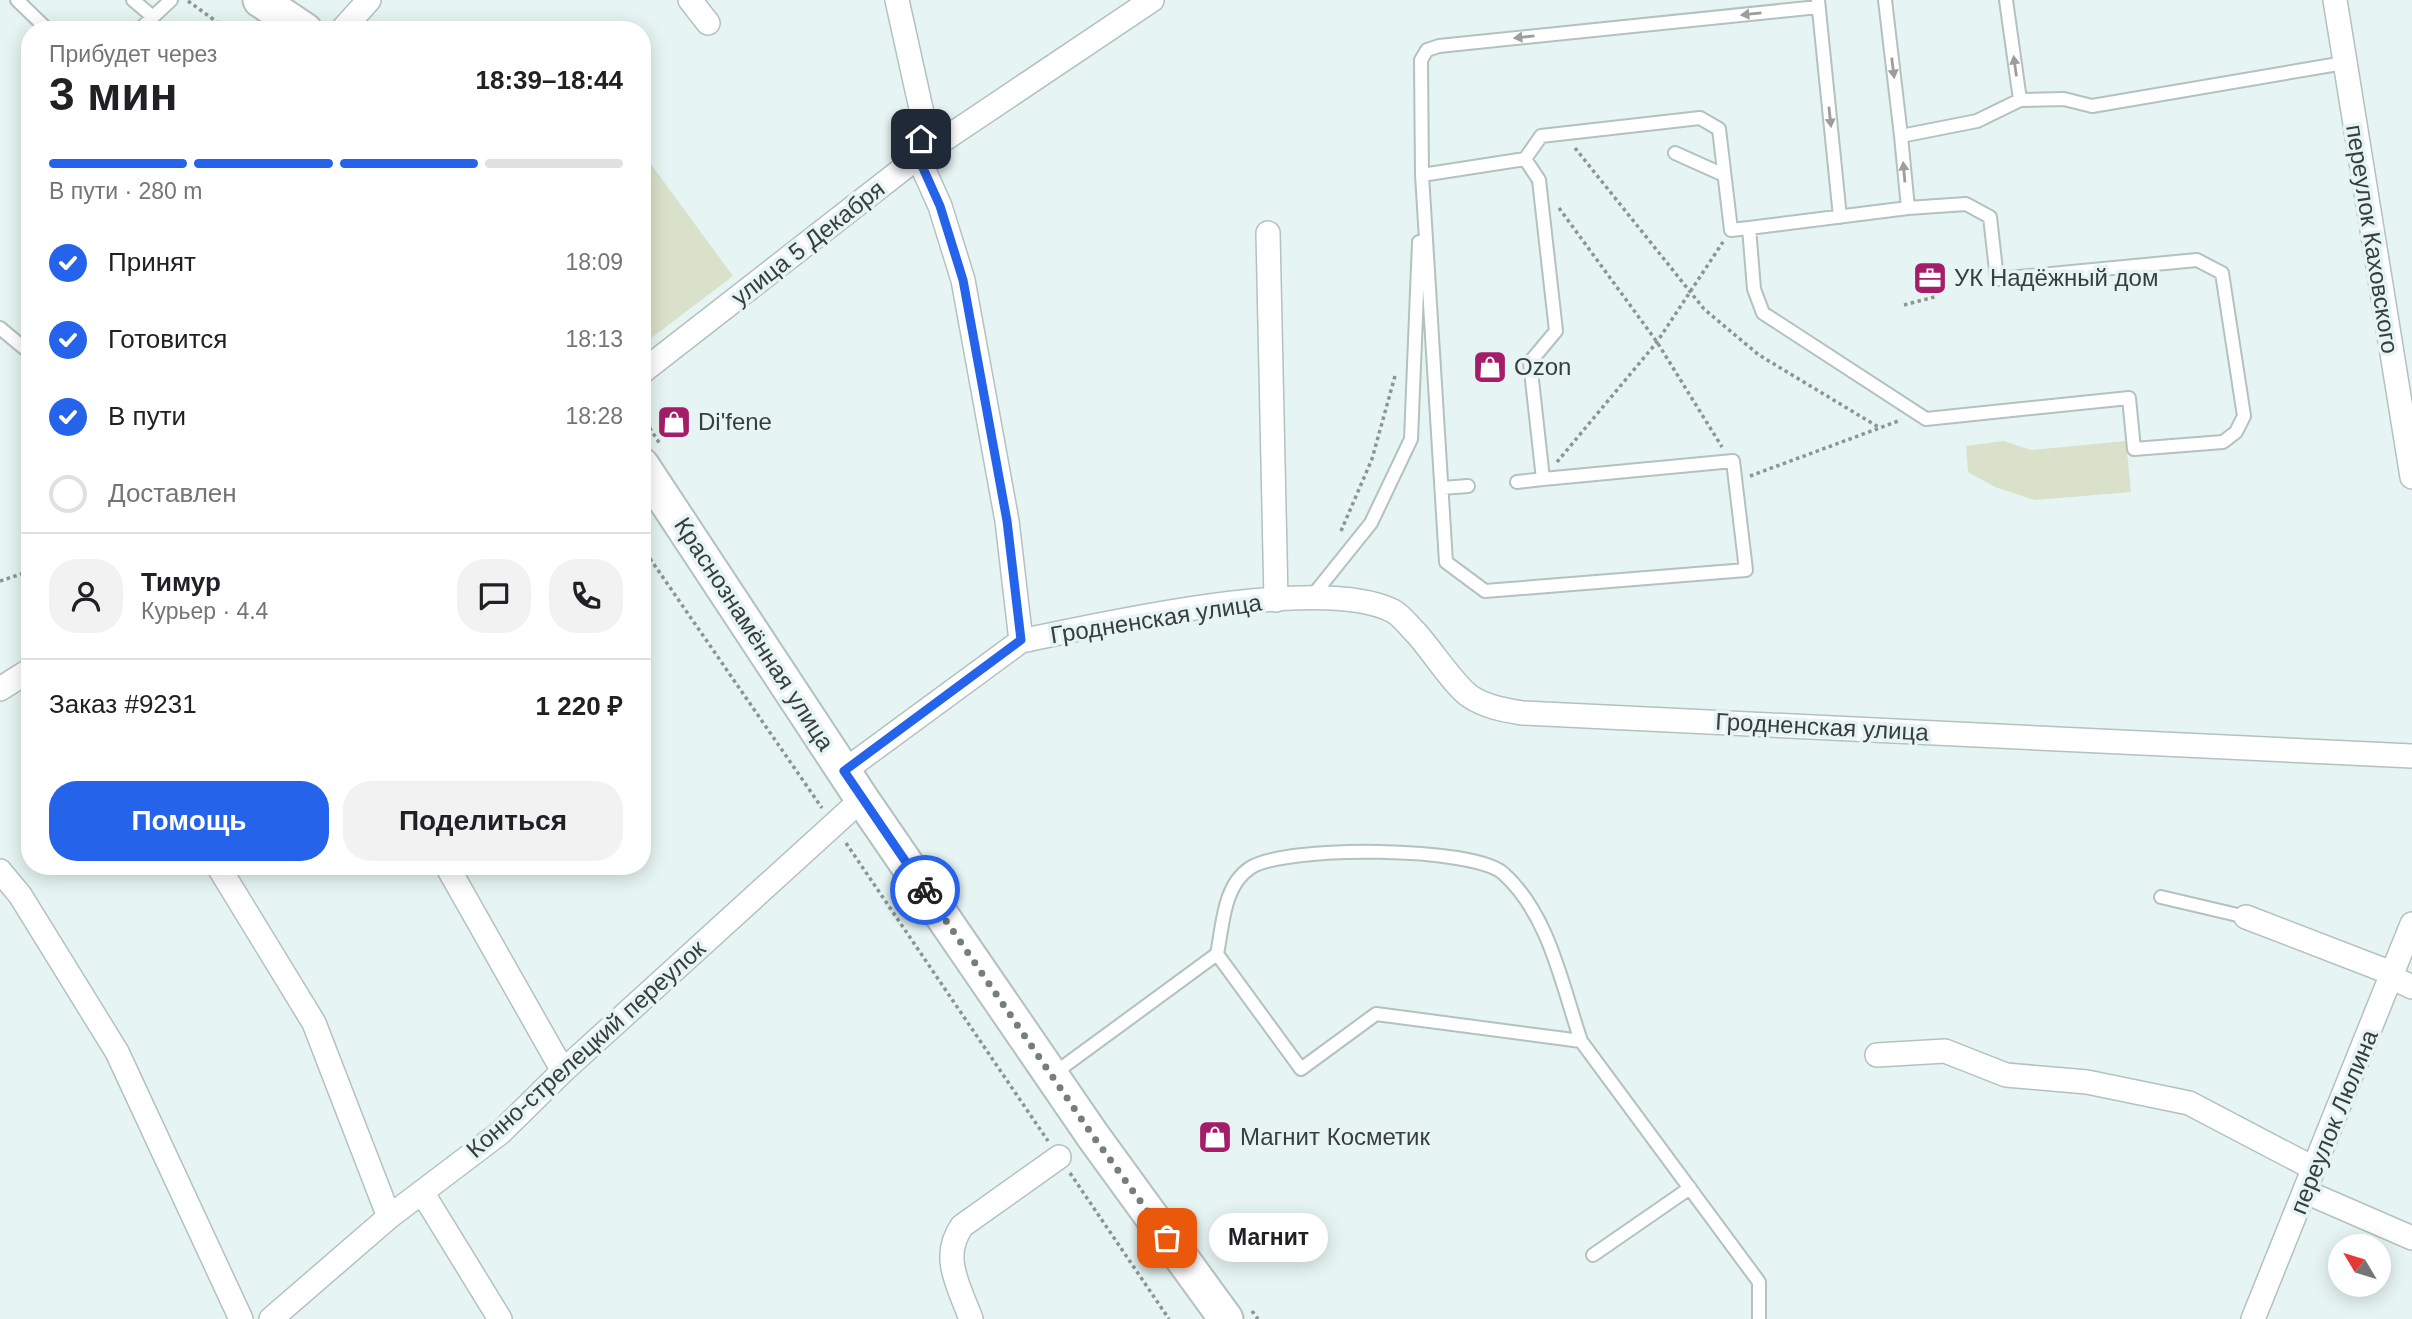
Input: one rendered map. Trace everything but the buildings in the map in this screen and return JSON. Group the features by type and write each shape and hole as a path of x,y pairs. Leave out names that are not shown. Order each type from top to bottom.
{"street":[{"path":"260,0 292,21"},
{"path":"350,21 369,0"},
{"path":"690,0 708,23"},
{"path":"897,0 924,122 918,157"},
{"name":"улица 5 Декабря","path":"651,365 918,157 1152,0"},
{"name":"переулок Каховского","path":"2335,0 2405,413 2412,477"},
{"name":"Гродненская улица","path":"918,157 940,206 963,280 1007,521 1021,640 1161,613 1276,600 1356,598 1395,612 1430,648 1470,696 1494,707 1522,713 2412,756"},
{"name":"Гродненская улица","path":"1268,233 1276,600"},
{"name":"Краснознамённая улица","path":"651,479 862,799 1052,1076 1226,1319"},
{"path":"844,771 1021,640"},
{"path":"0,689 21,676"},
{"name":"Конно-стрелецкий переулок","path":"271,1319 389,1217 500,1133 563,1071 862,799"},
{"path":"0,871 20,895 117,1052 241,1319"},
{"path":"224,875 314,1023 389,1217"},
{"path":"452,875 563,1071"},
{"path":"2246,917 2400,979"},
{"name":"переулок Люлина","path":"2253,1319 2314,1168 2400,979 2412,924"},
{"path":"1877,1055 1945,1052 2006,1075 2087,1082 2189,1103 2314,1168"},
{"path":"971,1319 952,1268 951,1242 962,1226 1059,1157"},
{"path":"422,1192 500,1319"},
{"path":"2306,1192 2412,1238"}],"lane":[{"path":"17,0 39,21"},
{"path":"133,0 153,17"},
{"path":"149,21 171,0"},
{"path":"1885,0 1908,208"},
{"path":"2006,0 2020,100"},
{"path":"1517,482 1730,461 1746,570 1485,591 1446,562 1422,175 1419,76 1421,60 1427,50 1439,46 1818,4 1840,217"},
{"path":"1901,136 1977,121 2020,100 2064,99 2092,106 2344,63"},
{"path":"1422,175 1525,159 1541,136 1700,118 1719,129 1731,230 1908,208 1966,204 1990,217 1997,279 2197,260 2222,273 2244,416 2236,432 2223,442 2134,449 2129,398 1926,419 1763,313 1754,289 1749,228"},
{"path":"1675,153 1724,175"},
{"path":"1525,159 1539,180 1556,331 1530,362 1543,479"},
{"path":"1310,600 1371,523 1411,439 1422,175"},
{"path":"0,328 21,346"},
{"path":"1442,488 1468,486"},
{"path":"1052,1076 1217,954 1230,887 1251,867 1304,854 1379,852 1467,858 1503,872 1530,906 1543,930 1581,1041 1759,1282 1759,1319"},
{"path":"2161,897 2246,917"},
{"path":"1217,954 1301,1069 1376,1014 1581,1041"},
{"path":"1593,1255 1689,1188"}],"path":[{"path":"186,0 216,21"},
{"path":"1563,133 1704,309 1759,355 1880,428"},
{"path":"1539,180 1657,342 1730,461"},
{"path":"1543,479 1657,342 1731,230"},
{"path":"1904,305 1938,296"},
{"path":"1339,536 1372,459 1396,371"},
{"path":"1735,481 1918,414"},
{"path":"651,560 1169,1319"},
{"path":"0,581 21,575"}],"green space":[{"path":"651,164 733,276 651,338"},
{"path":"2004,441 2031,450 2126,441 2131,492 2035,500 1995,487 1968,472 1966,446"}],"way so far":[{"path":"925,890 1093,1136 1167,1238"}],"place":[{"name":"УК Надёжный дом","path":"1930,278"},
{"name":"Ozon","path":"1490,367"},
{"name":"Di'fene","path":"674,422"},
{"name":"Магнит Косметик","path":"1215,1137"},
{"name":"Магнит","path":"1167,1238"}],"route":[{"path":"921,139 918,157 940,206 963,280 1007,521 1021,640 844,771 925,890"}]}
